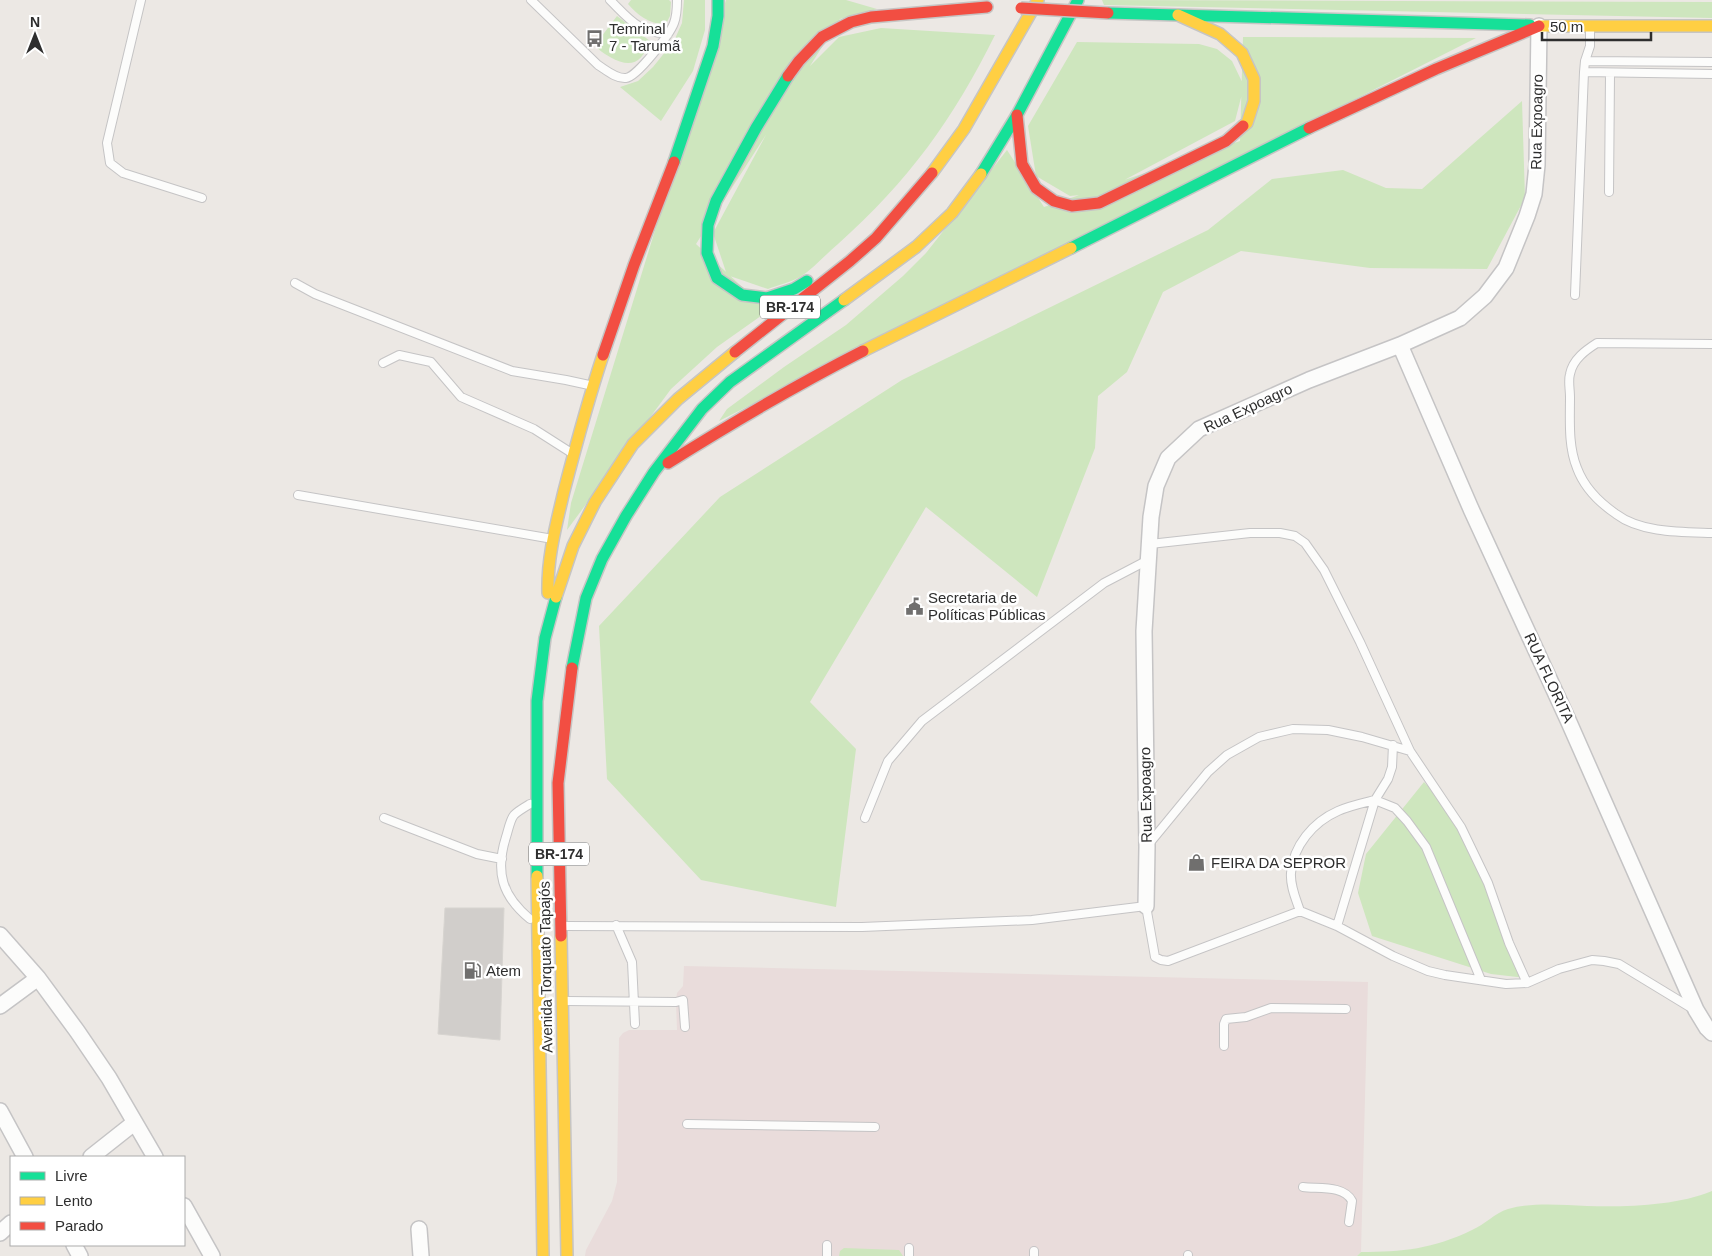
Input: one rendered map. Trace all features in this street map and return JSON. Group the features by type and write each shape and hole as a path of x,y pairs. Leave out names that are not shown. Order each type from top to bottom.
{"main road":[{"path":"550,615 547,581 549,560 573,454 593,386 622,300 646,232 676,158 707,68 718,23 718,0"},
{"path":"876,238 794,289 767,298 742,295 718,278 707,253 708,225 720,193 779,89 799,61 822,37 851,22 871,17 991,7 938,0"},
{"name":"Avenida Torquato Tapajós","path":"567,1256 562,1001 549,926 536,800 537,701 545,638 550,615 573,546 595,502 633,444 678,398 850,261 876,238 933,172 964,129 1038,0"},
{"name":"Avenida Torquato Tapajós","path":"543,1256 549,926 558,783 570,680 586,598 602,559 654,472 702,409 730,382 916,247 952,213 982,172 1017,115 1078,0"},
{"path":"1016,8 1108,13 1334,18 1539,26 1590,24 1712,26"},
{"path":"1017,115 1022,164 1036,188 1054,201 1072,206 1099,203 1226,141 1247,123 1254,101 1254,79 1242,53 1220,34 1178,15"},
{"path":"654,472 738,419 831,368 1307,129 1436,69 1539,26"}],"street":[{"name":"Rua Expoagro","path":"1146,906 1144,631 1151,517 1156,486 1168,458 1199,429 1308,380 1400,345 1460,318 1485,296 1506,268 1528,216 1534,194 1537,165 1539,26"},
{"name":"RUA FLORITA","path":"1400,345 1471,509 1568,720 1696,1010 1712,1033"},
{"path":"0,935 38,978 77,1031 108,1078 154,1156"},
{"path":"0,1006 38,978"},
{"path":"0,1111 24,1156"},
{"path":"92,1156 134,1123"},
{"path":"185,1208 212,1256"},
{"path":"0,1232 10,1224"},
{"path":"419,1229 421,1256"}],"lane":[{"path":"141,0 107,143 110,162 122,173 202,198"},
{"path":"532,0 598,64 618,76 626,78 635,74 668,34 676,14 677,0"},
{"path":"610,0 635,25 653,32 668,34"},
{"path":"1575,295 1584,72 1590,46 1590,24"},
{"path":"1585,61 1712,62"},
{"path":"1584,72 1610,74 1712,74"},
{"path":"1609,192 1610,74"},
{"path":"295,283 316,294 512,371 593,386"},
{"path":"1712,344 1597,343 1576,361 1570,373 1570,438 1577,469 1593,495 1617,516 1646,528 1675,532 1712,533"},
{"path":"383,363 399,355 431,362 461,397 534,430 573,454"},
{"path":"298,495 554,539"},
{"path":"1150,544 1250,533 1280,533 1295,536 1305,544 1324,570 1360,642 1410,751 1461,827 1488,884 1509,943 1527,983"},
{"path":"865,818 888,761 922,721 1104,583 1148,560"},
{"path":"1147,847 1208,772 1227,755 1259,737 1293,729 1328,730 1362,737 1410,751"},
{"path":"1337,926 1375,800 1392,767 1393,746"},
{"path":"536,800 513,816 503,847 500,872 507,893 518,908 549,926 862,927 1032,920 1146,906 1155,956 1168,961 1300,911 1337,926 1393,956 1445,976 1506,984 1527,983 1559,969 1592,960 1604,961 1619,964 1696,1010"},
{"path":"1300,911 1293,893 1291,874 1295,858 1307,832 1320,821 1338,811 1375,800 1394,808 1407,821 1426,847 1480,980"},
{"path":"384,818 477,854 502,860"},
{"path":"616,925 632,962 635,1024"},
{"path":"562,1001 676,1002 684,1000 685,1027"},
{"path":"1224,1046 1224,1024 1226,1019 1246,1017 1271,1008 1346,1008"},
{"path":"687,1124 875,1127"},
{"path":"1303,1187 1338,1190 1346,1193 1352,1201 1348,1222"},
{"path":"827,1245 827,1256"}],"shaded area":[{"path":"684,966 1368,982 1361,1252 1357,1256 585,1256 586,1250 612,1201 617,1182 619,1038 629,1030 677,1030 676,1002 677,993 683,986"}],"green space":[{"path":"631,0 669,0 671,2 670,16 666,24 655,23 640,15 628,4"},
{"path":"684,0 705,0 705,30 693,71 661,121 620,87 638,81 653,67 674,41 682,23"},
{"path":"726,0 846,0 877,9 840,19 696,244 768,311 717,347 671,389 567,530 571,503"},
{"path":"1102,0 1712,2 1712,18 1104,5"},
{"path":"617,16 650,41 643,54 635,62 624,63 617,61 603,53 595,45"},
{"path":"881,28 995,35 946,121 908,173 863,221 815,265 800,277 768,289 727,275 713,233 795,81 839,37"},
{"path":"1243,37 1476,38 719,421 727,409 846,325 903,276 926,253 1007,150 1044,207 1240,141"},
{"path":"1077,42 1199,44 1217,49 1232,61 1244,86 1235,121 1100,193 1070,196 1036,176 1028,126"},
{"path":"1522,101 1525,198 1487,269 1370,268 1241,251 1163,292 1127,372 1098,396 1095,448 1037,597 926,507 810,702 856,749 836,907 701,880 607,779 599,626 720,497 902,380 1208,230 1272,179 1343,170 1386,188 1422,189"},
{"path":"1424,782 1452,812 1481,859 1526,978 1491,974 1372,936 1358,893 1366,854"},
{"path":"1712,1191 1712,1256 1357,1256 1361,1252 1404,1250 1431,1245 1476,1228 1503,1211 1528,1205 1634,1206 1683,1200"},
{"path":"844,1248 899,1250 903,1256 839,1256 840,1251"}],"building":[{"name":"Atem","path":"445,908 504,908 500,1040 438,1034"}],"traffic: fast":[{"path":"674,162 713,46 718,16 718,0"},
{"path":"981,174 1017,115 1078,0"},
{"path":"1108,13 1530,25"},
{"path":"788,76 756,128 716,201 708,225 707,253 717,278 742,295 767,298 794,289 807,281"},
{"path":"1071,248 1309,128"},
{"path":"572,668 586,598 602,559 654,472 702,409 730,382 844,300"},
{"path":"537,876 537,701 545,638 556,597"}],"traffic: slow":[{"path":"932,173 964,129 1038,0"},
{"path":"1178,15 1220,34 1242,53 1254,79 1254,101 1247,123 1243,126"},
{"path":"1539,26 1712,26"},
{"path":"844,300 916,247 952,213 981,174"},
{"path":"863,351 1071,248"},
{"path":"556,597 573,546 595,502 633,444 678,399 735,352"},
{"path":"548,593 551,554 558,516 582,423 603,355"},
{"path":"537,876 543,1256"},
{"path":"561,936 567,1256"}],"traffic: jam":[{"path":"788,76 799,61 822,37 851,22 871,17 987,7"},
{"path":"1021,8 1108,13"},
{"path":"1309,128 1436,69 1539,26"},
{"path":"1017,115 1022,164 1036,188 1054,201 1072,206 1099,203 1226,141 1243,126"},
{"path":"603,355 634,265 674,162"},
{"path":"735,352 850,261 876,238 932,173"},
{"path":"668,463 764,405 863,351"},
{"path":"561,936 558,783 572,668"}],"place":[{"name":"Temrinal 7 - Tarumã","path":"595,38"},
{"name":"Secretaria de Políticas Públicas","path":"914,607"},
{"name":"FEIRA DA SEPROR","path":"1197,863"},
{"name":"Atem","path":"472,971"}]}
